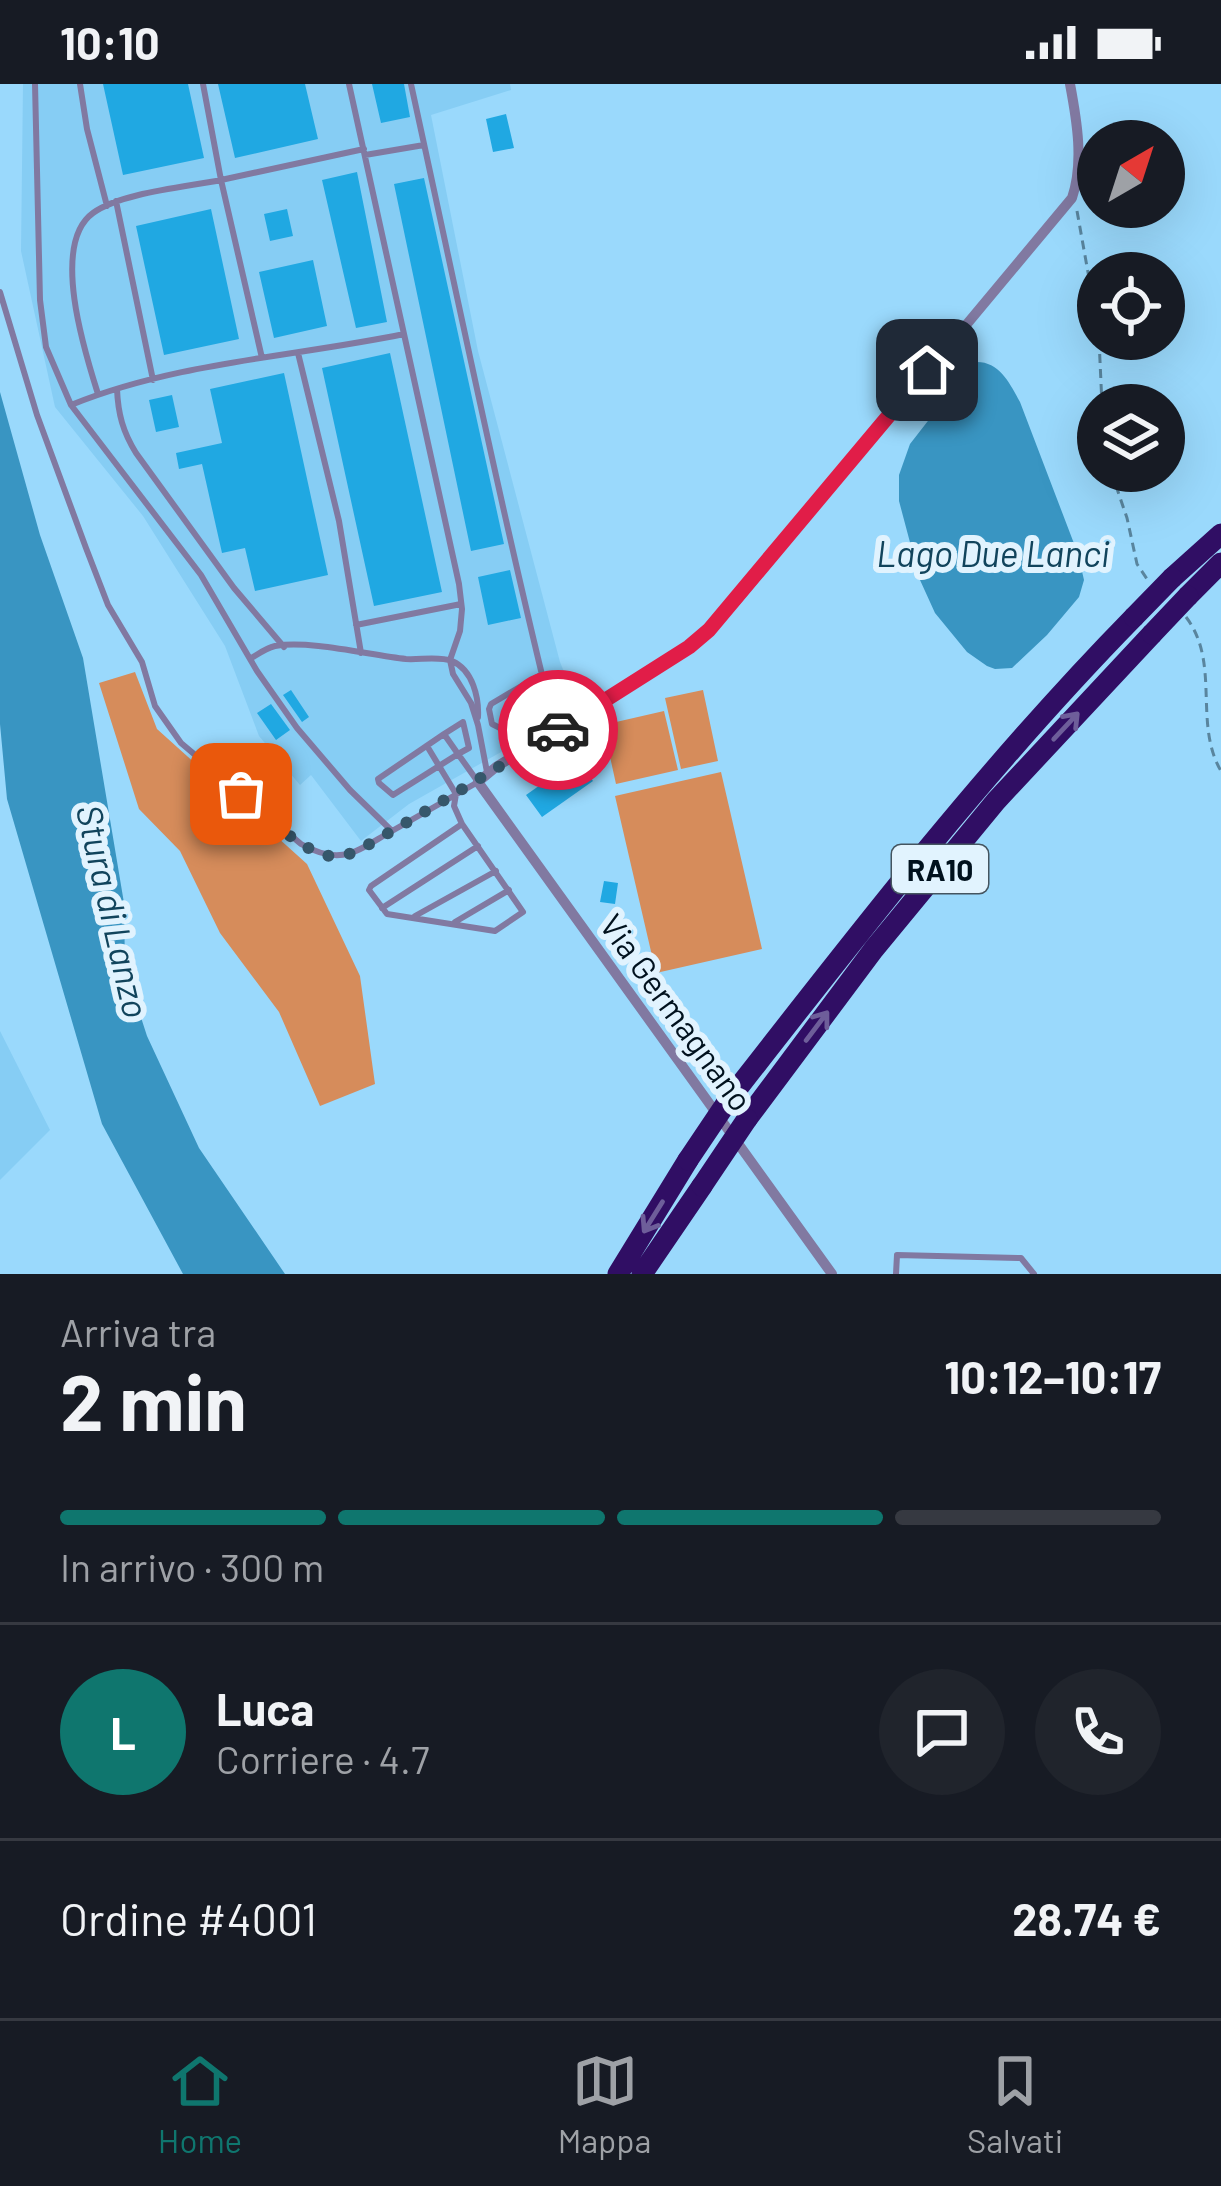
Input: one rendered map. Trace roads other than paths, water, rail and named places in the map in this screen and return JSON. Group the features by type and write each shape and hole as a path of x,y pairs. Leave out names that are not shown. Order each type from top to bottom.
{"highway":[{"name":"RA10","path":"617,1274 728,1102 866,924 982,782 1134,617 1161,580 1221,534"},
{"name":"RA10","path":"642,1274 746,1119 874,949 981,819 1221,563"}],"street":[{"path":"483,778 709,630 1072,198 1078,166 1070,84"},
{"name":"Via Germagnano","path":"483,778 832,1274"}],"lane":[{"path":"35,84 40,300 46,346 71,405 201,575 296,728 392,831"},
{"path":"80,84 107,206"},
{"path":"203,84 262,358"},
{"path":"350,84 461,604 460,631 450,659"},
{"path":"411,84 478,400 556,731"},
{"path":"98,394 74,304 76,236 89,215 116,201 364,152 424,145"},
{"path":"116,201 153,380"},
{"path":"0,292 37,415 108,605 142,662 155,706 181,743 302,844 318,854 338,857 359,850 483,778"},
{"path":"71,405 222,364 404,334"},
{"path":"298,353 339,521 361,652"},
{"path":"117,389 125,436 136,453 234,588 284,646"},
{"path":"356,625 461,604"},
{"path":"250,659 284,646 450,659 479,697 483,778"},
{"path":"542,674 491,704 491,724 500,728 548,702"},
{"path":"463,722 469,748 393,796 379,783 378,778 444,734 463,722"},
{"path":"444,734 483,778"},
{"path":"427,746 456,794 454,806 462,824 524,912 495,931 387,914 369,890 371,886 462,824"},
{"path":"382,908 478,846"},
{"path":"412,918 496,871"},
{"path":"451,924 508,890"},
{"path":"896,1274 896,1255 1021,1258 1034,1274"}],"water":[{"name":"Lago Due Lanci","path":"977,362 998,370 1020,402 1084,580 1079,597 1012,668 995,669 967,652 935,613 920,580 899,501 899,475 910,444"},
{"name":"Stura di Lanzo","path":"0,392 40,535 83,658 124,903 125,968 147,1036 199,1148 285,1274 183,1274 102,1124 7,799 0,724"}]}
